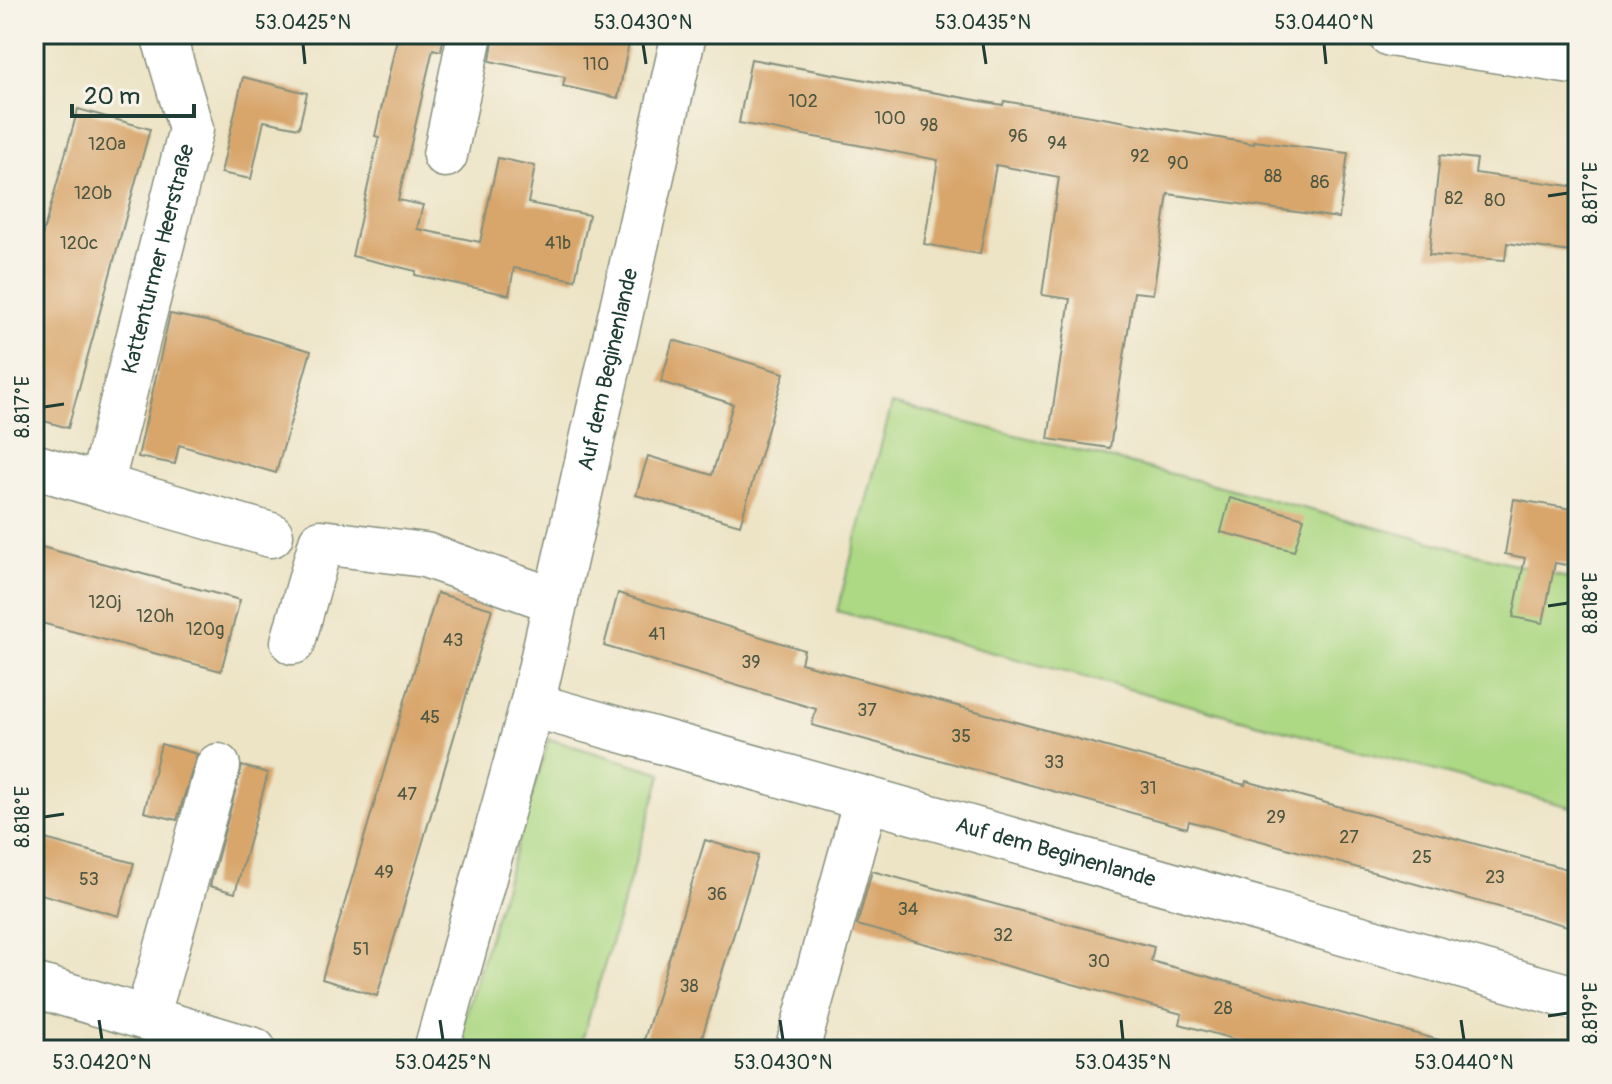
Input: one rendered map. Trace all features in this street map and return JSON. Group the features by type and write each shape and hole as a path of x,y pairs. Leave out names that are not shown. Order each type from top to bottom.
{"street":[{"name":"Kattenturmer Heerstraße","path":"101,486 191,129 163,34"},
{"path":"445,155 470,34"},
{"name":"Auf dem Beginenlande","path":"436,1050 532,705 684,34"},
{"path":"1390,34 1578,63"},
{"path":"34,466 271,535"},
{"path":"293,642 321,542 425,555 556,601"},
{"name":"Auf dem Beginenlande","path":"532,705 673,742 1578,999"},
{"path":"147,1018 218,766"},
{"path":"797,1050 866,799"},
{"path":"34,985 254,1050"}],"green space":[{"path":"892,404 1224,487 1578,581 1578,809 837,611"},
{"path":"549,739 662,773 579,1050 455,1050"}],"building":[{"path":"398,34 444,34 441,51 433,49 398,200 423,205 417,229 480,242 498,158 535,166 528,203 589,215 575,280 514,268 509,295 415,275 416,271 352,256"},
{"path":"494,34 591,34 629,42 618,98 563,86 565,77 490,61"},
{"path":"751,59 1003,105 1004,101 1254,144 1254,141 1348,153 1339,218 1168,194 1153,294 1134,292 1110,448 1048,439 1070,299 1042,295 1059,177 996,165 980,254 924,244 938,160 739,123"},
{"path":"243,77 307,93 299,128 264,121 251,179 221,173"},
{"path":"78,109 150,129 68,428 34,418 34,265"},
{"path":"1440,155 1477,159 1475,173 1578,187 1578,253 1507,243 1505,260 1429,255"},
{"path":"170,314 311,351 276,473 179,445 175,464 138,457"},
{"path":"673,340 784,373 740,525 636,495 648,456 712,475 733,404 661,382"},
{"path":"1230,498 1304,518 1294,551 1221,532"},
{"path":"1514,499 1578,510 1578,567 1555,563 1543,623 1513,617 1525,558 1505,554"},
{"path":"34,545 240,600 221,671 34,621"},
{"path":"437,593 492,609 377,996 322,979"},
{"path":"618,593 804,650 801,663 1245,785 1246,781 1578,872 1578,929 1189,821 1187,828 812,725 816,709 604,646"},
{"path":"161,744 197,754 177,820 144,812"},
{"path":"242,766 268,773 235,893 210,886"},
{"path":"34,836 134,863 119,916 34,892"},
{"path":"705,840 758,856 698,1050 641,1050"},
{"path":"872,871 1154,947 1151,961 1439,1040 1438,1050 1272,1050 1180,1024 1182,1014 857,925"}]}
